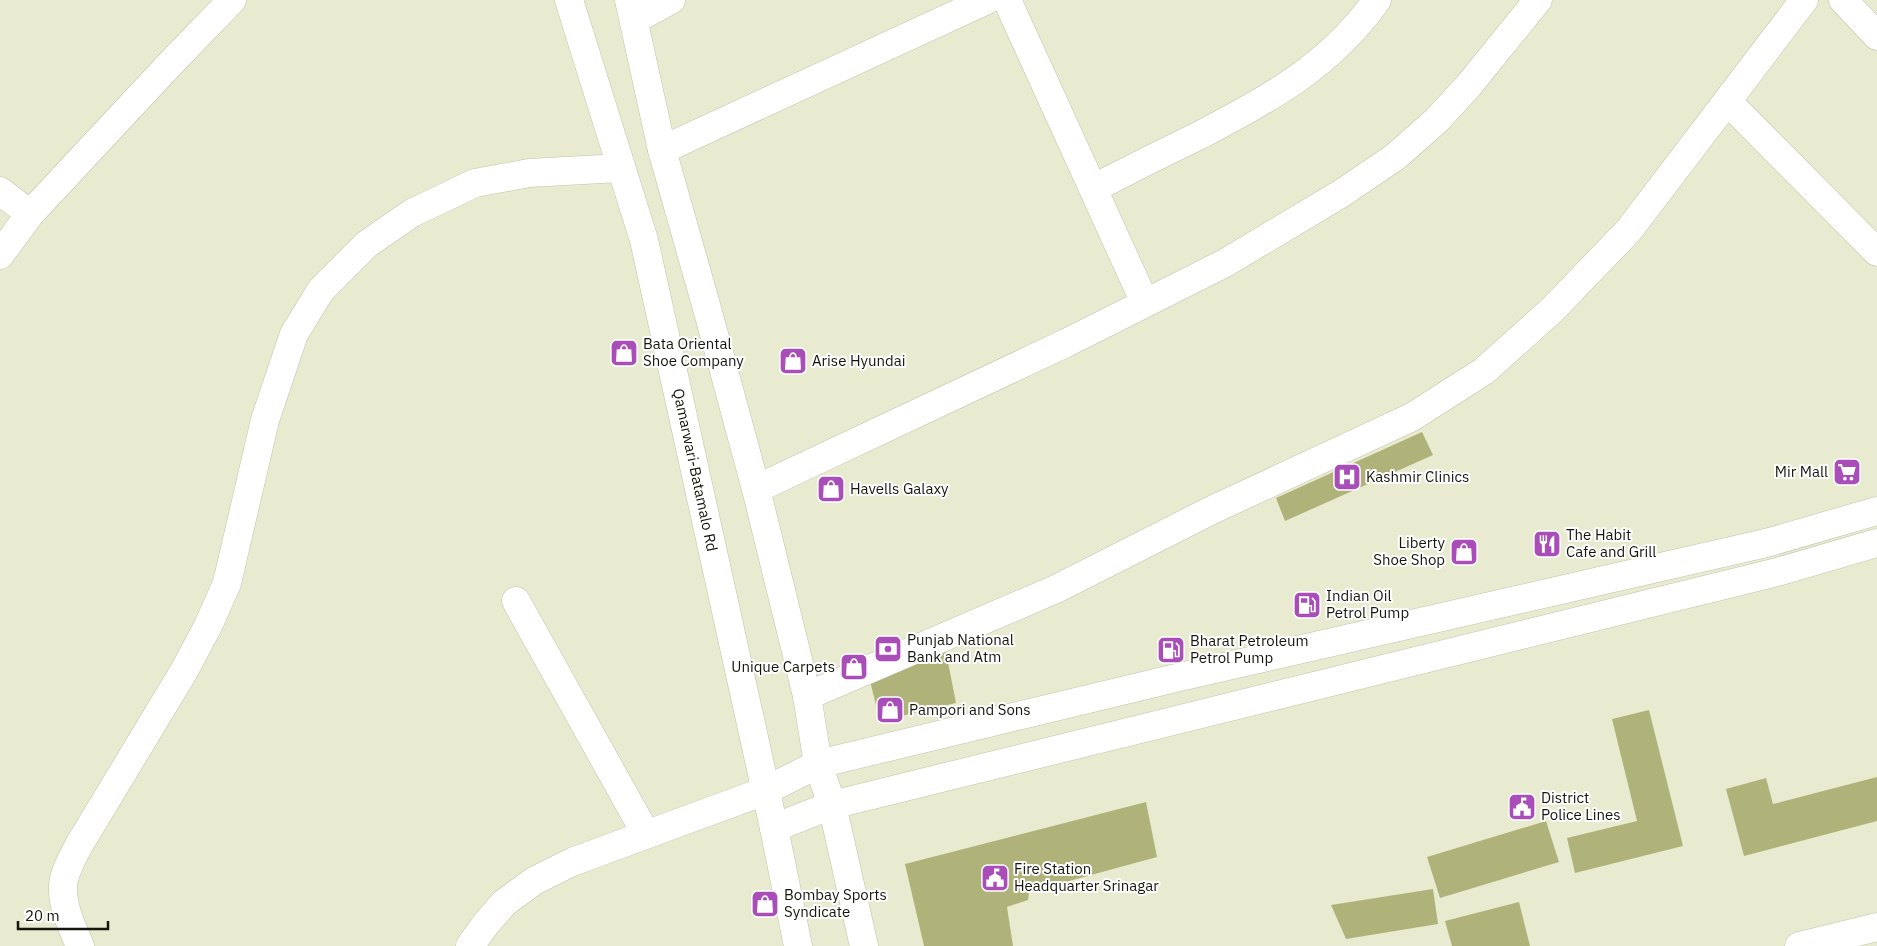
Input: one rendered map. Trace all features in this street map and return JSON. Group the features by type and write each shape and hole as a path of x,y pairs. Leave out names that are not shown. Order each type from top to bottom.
{"street":[{"path":"0,255 30,214 232,0"},
{"name":"Qamarwari-Batamalo Rd","path":"569,0 644,240 774,828 798,946"},
{"path":"671,0 633,16 662,150 756,489 807,696 818,764 832,805 864,946"},
{"path":"662,150 987,0"},
{"path":"1007,0 1145,303"},
{"path":"1094,188 1260,104 1306,74 1340,44 1377,0"},
{"path":"756,489 1066,343 1225,263 1342,193 1395,157 1437,120 1463,92 1538,0"},
{"path":"807,696 1056,589 1212,510 1412,417 1484,371 1553,309 1629,230 1804,0"},
{"path":"1843,0 1877,36"},
{"path":"1728,102 1877,252"},
{"path":"80,946 65,910 63,884 69,866 79,845 184,672 208,626 227,583 265,420 294,334 321,290 367,244 412,213 475,183 529,173 620,168"},
{"path":"0,191 30,214"},
{"path":"470,946 504,903 534,881 572,862 765,791 818,764 1180,677 1766,543 1877,511"},
{"path":"774,828 832,805 1777,572 1877,542"},
{"path":"516,601 646,834"},
{"path":"1799,946 1877,928"}],"building":[{"path":"1422,432 1433,455 1285,521 1276,498"},
{"path":"945,647 956,703 880,721 869,677"},
{"path":"1649,710 1683,846 1575,873 1567,838 1637,821 1612,719"},
{"path":"1877,777 1877,821 1744,856 1726,789 1766,778 1773,804"},
{"name":"Fire Station Headquarter Srinagar","path":"1146,802 1157,857 1029,892 1028,900 1007,907 1013,946 924,946 905,864"},
{"path":"1546,821 1559,862 1440,898 1427,857"},
{"path":"1433,889 1438,924 1346,939 1331,905"},
{"path":"1519,902 1530,946 1452,946 1445,921"}],"place":[{"name":"Bata Oriental Shoe Company","path":"624,353"},
{"name":"Arise Hyundai","path":"793,361"},
{"name":"Mir Mall","path":"1847,472"},
{"name":"Kashmir Clinics","path":"1347,477"},
{"name":"Havells Galaxy","path":"831,489"},
{"name":"The Habit Cafe and Grill","path":"1547,544"},
{"name":"Liberty Shoe Shop","path":"1464,552"},
{"name":"Indian Oil Petrol Pump","path":"1307,605"},
{"name":"Punjab National Bank and Atm","path":"888,649"},
{"name":"Bharat Petroleum Petrol Pump","path":"1171,650"},
{"name":"Unique Carpets","path":"854,667"},
{"name":"Pampori and Sons","path":"890,710"},
{"name":"District Police Lines","path":"1522,807"},
{"name":"Fire Station Headquarter Srinagar","path":"995,878"},
{"name":"Bombay Sports Syndicate","path":"765,904"}]}
